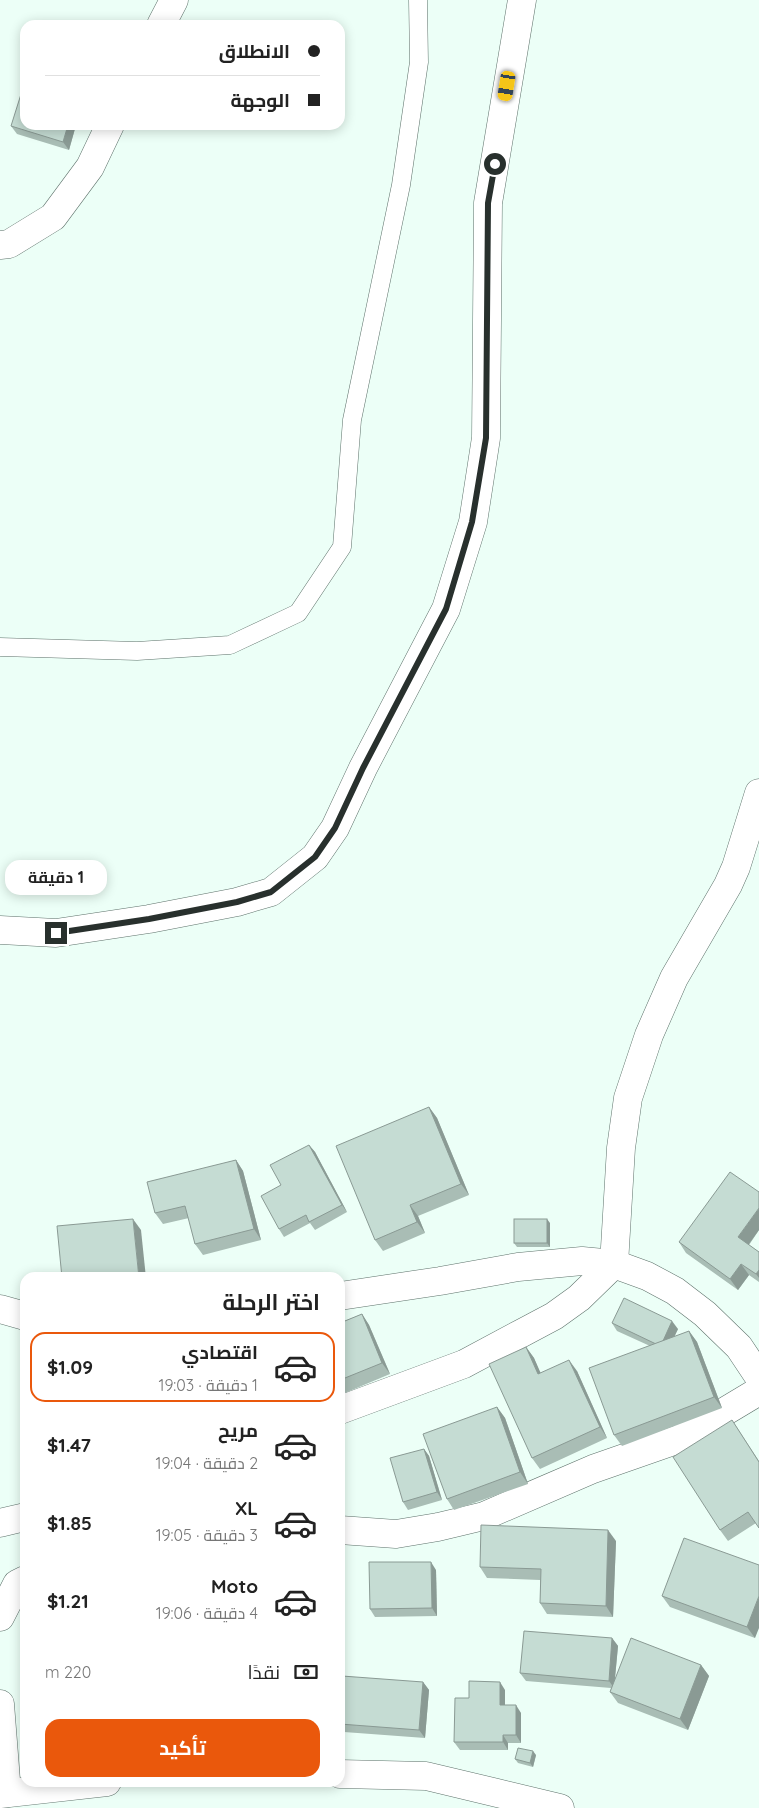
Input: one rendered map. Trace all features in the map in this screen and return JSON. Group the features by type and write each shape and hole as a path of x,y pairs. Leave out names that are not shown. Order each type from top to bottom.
{"street":[{"path":"164,20 174,0"},
{"path":"0,930 56,933 149,919 237,902 271,892 315,857 335,828 363,768 446,609 472,522 486,438 488,203 522,0"},
{"path":"0,245 9,244 53,217 90,167 108,130"},
{"path":"345,1408 464,1364 554,1316 579,1298 614,1264 621,1148 628,1098 649,1035 674,978 736,868 759,793"},
{"path":"345,1295 518,1267 582,1261 614,1264 646,1276 675,1291 705,1314 739,1348 759,1378"},
{"path":"0,1309 20,1315"},
{"path":"345,1530 396,1534 438,1527 484,1516 593,1469 680,1439 759,1391"},
{"path":"0,1523 20,1518"},
{"path":"0,1617 17,1584 20,1582"},
{"path":"0,1704 3,1793 60,1787"},
{"path":"345,1774 426,1776 560,1808"}],"lane":[{"path":"0,647 137,651 230,645 298,613 342,547 352,420 401,185 419,62 418,0"}],"building":[{"path":"20,97 20,129 11,126"},
{"path":"24,130 67,130 63,142"},
{"path":"429,1107 461,1184 410,1205 417,1222 375,1240 336,1146"},
{"path":"309,1145 342,1205 309,1222 306,1215 279,1229 261,1196 281,1185 270,1165"},
{"path":"236,1160 254,1229 195,1244 185,1206 155,1213 147,1182"},
{"path":"730,1172 759,1192 759,1208 738,1237 759,1252 759,1270 756,1274 741,1264 730,1279 679,1242"},
{"path":"133,1219 138,1272 61,1272 57,1226"},
{"path":"514,1219 547,1219 547,1243 514,1243"},
{"path":"624,1298 672,1321 663,1341 656,1344 612,1323"},
{"path":"362,1314 382,1363 345,1378 345,1321"},
{"path":"689,1331 714,1397 614,1435 589,1368"},
{"path":"526,1347 538,1374 569,1360 600,1427 532,1458 489,1364"},
{"path":"497,1407 520,1472 447,1499 423,1434"},
{"path":"732,1420 759,1462 759,1528 748,1512 720,1530 673,1457"},
{"path":"424,1449 437,1492 403,1502 390,1458"},
{"path":"481,1525 608,1530 606,1606 540,1603 541,1569 480,1567"},
{"path":"684,1538 759,1565 759,1596 747,1627 662,1596"},
{"path":"369,1562 431,1562 432,1608 370,1609"},
{"path":"524,1631 612,1638 609,1681 520,1673"},
{"path":"631,1638 701,1665 680,1719 610,1692"},
{"path":"345,1676 423,1682 419,1730 345,1724"},
{"path":"469,1681 500,1682 500,1705 516,1705 516,1735 503,1735 503,1742 454,1742 455,1698 469,1698"},
{"path":"518,1748 533,1751 530,1763 515,1759"}],"route":[{"path":"56,933 149,919 237,902 271,892 315,857 335,828 363,768 446,609 472,522 486,438 488,203 495,164"}]}
